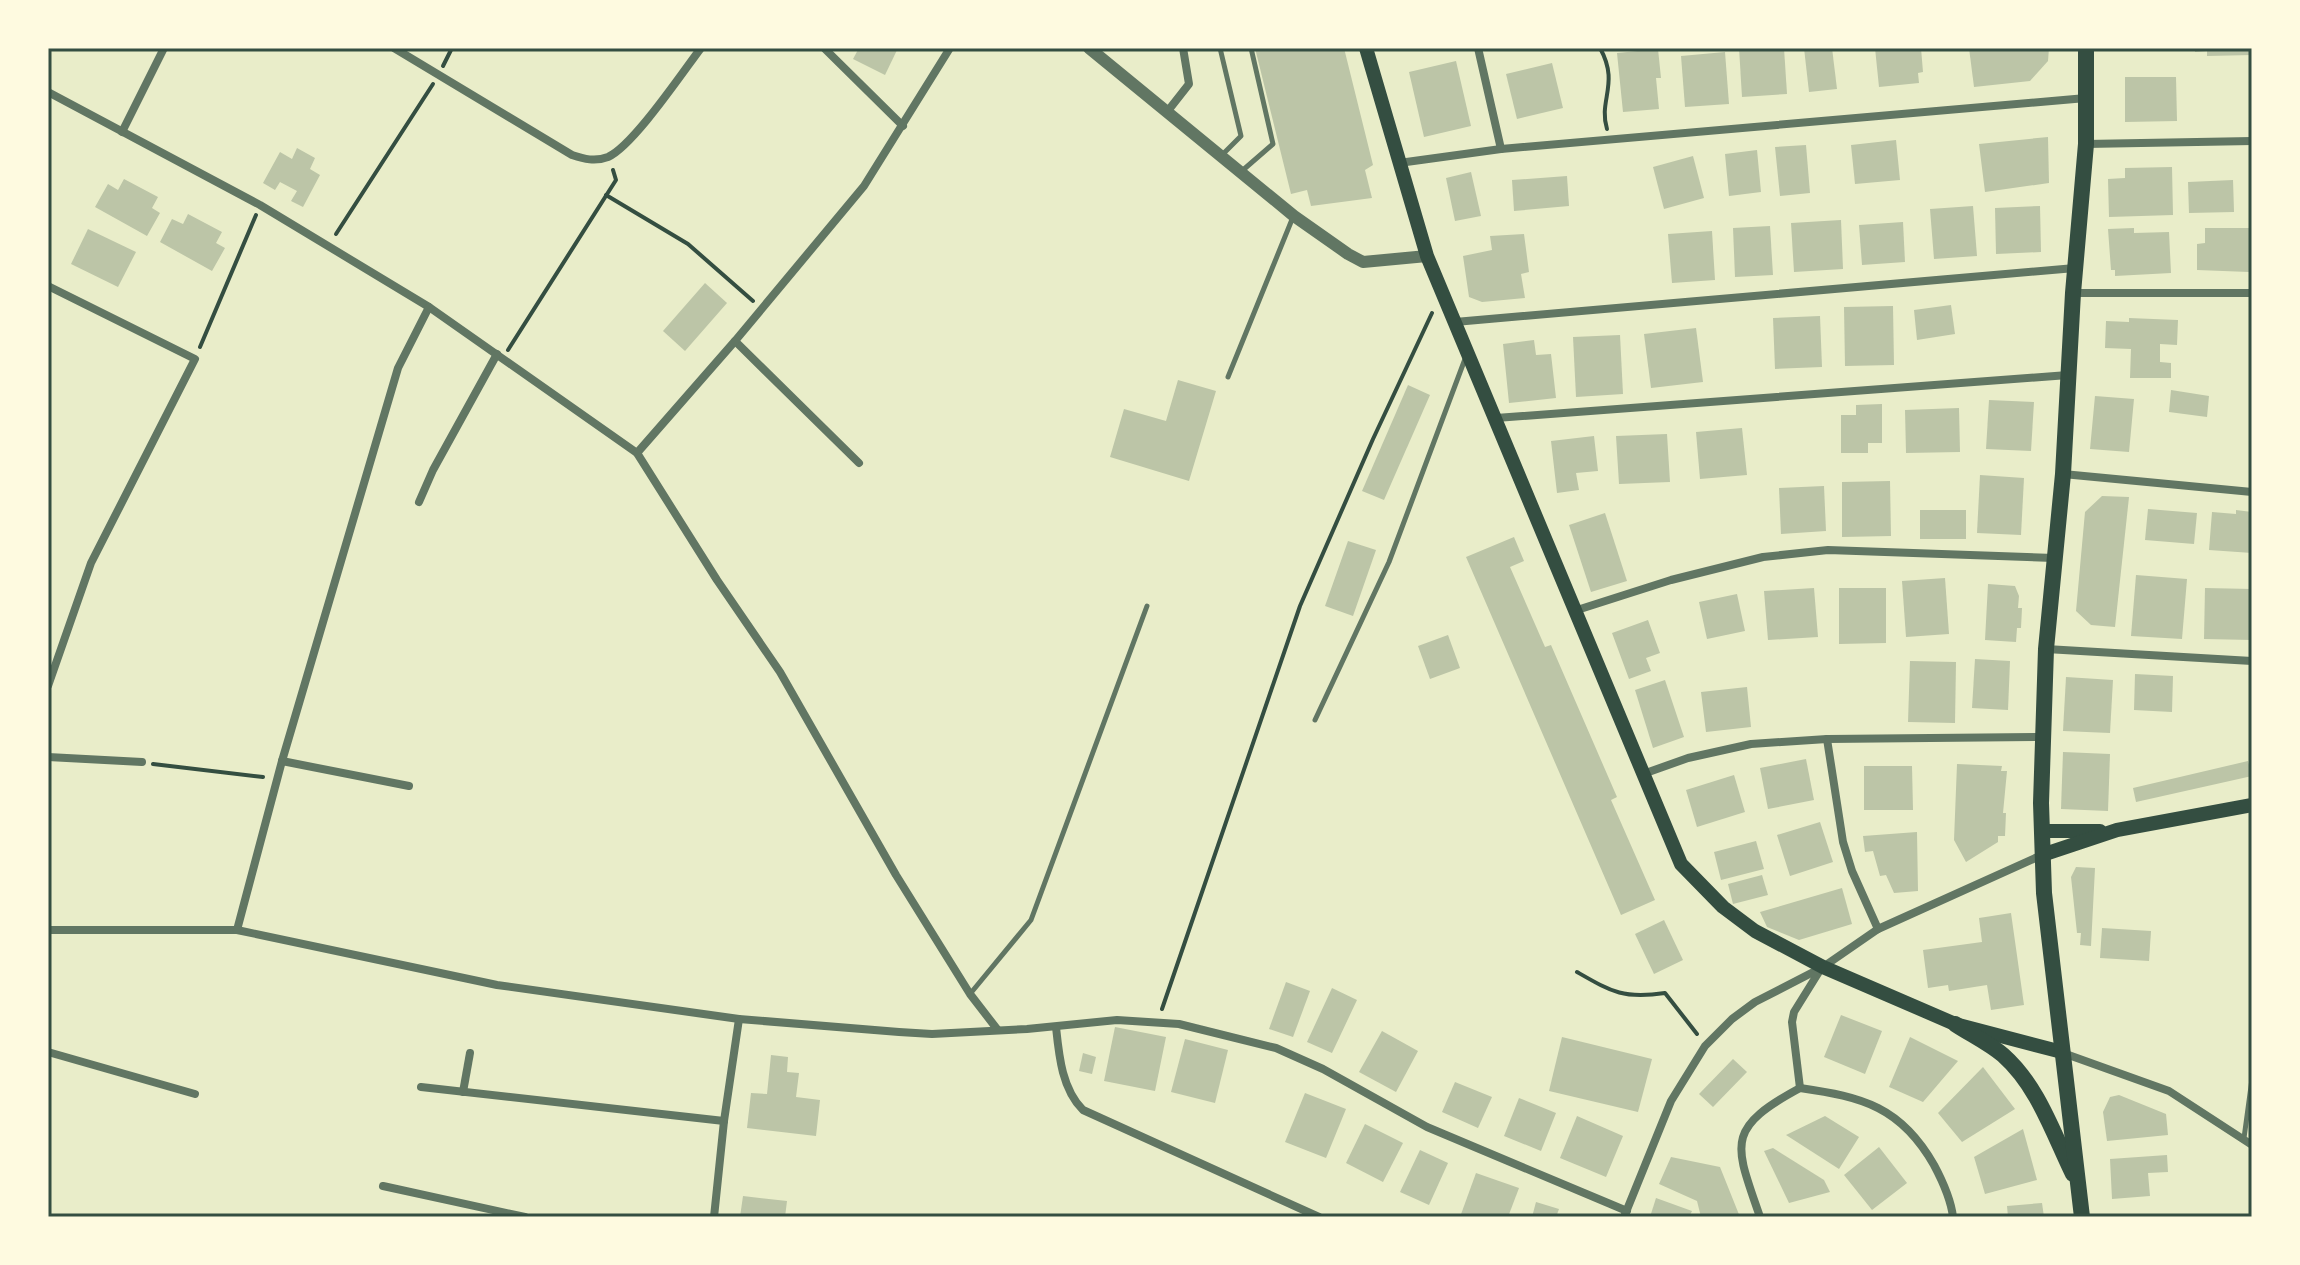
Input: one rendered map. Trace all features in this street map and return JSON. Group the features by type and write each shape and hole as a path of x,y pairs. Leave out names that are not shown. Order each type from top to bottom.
{"main road":[{"path":"1366,48 1398,163 1441,293 1681,864 1703,888 1755,931 1823,967 1955,1024 2062,1052"},
{"path":"2082,1217 2044,893 2042,737 2046,649 2063,474 2073,293 2086,144 2086,48"},
{"path":"2042,855 2117,830 2252,805"},
{"path":"2042,831 2117,830"},
{"path":"1955,1024 2000,1053 2025,1079 2079,1187"}],"street":[{"path":"122,132 164,48"},
{"path":"394,48 572,155 590,160 608,157 626,145 701,48"},
{"path":"824,48 903,126"},
{"path":"637,453 864,186 950,48"},
{"path":"1089,48 1294,216 1348,254 1363,262 1427,256"},
{"path":"1167,112 1189,84 1183,48"},
{"path":"1478,48 1501,149"},
{"path":"48,92 260,205 429,307 637,453 717,580 780,672 896,875 970,994 997,1029"},
{"path":"1398,163 1501,149 2087,98"},
{"path":"2086,144 2252,141"},
{"path":"1453,323 2075,268"},
{"path":"48,286 195,359 91,563 48,686"},
{"path":"2073,293 2252,293"},
{"path":"237,930 282,761 398,368 429,307"},
{"path":"735,341 859,463"},
{"path":"419,502 433,470 500,356"},
{"path":"1496,418 2069,375"},
{"path":"2063,474 2252,492"},
{"path":"1574,611 1671,580 1763,557 1828,550 2054,558"},
{"path":"2046,649 2252,661"},
{"path":"1643,774 1688,758 1751,744 1827,739 2042,737"},
{"path":"1827,739 1843,842 1852,871 1878,929"},
{"path":"48,757 142,762"},
{"path":"282,761 409,786"},
{"path":"48,930 237,930 497,985 739,1019 932,1034 1117,1020 1211,1030 1276,1048 1323,1069 1427,1127 1625,1214 1671,1101 1705,1046 1732,1019 1755,1002 1823,967 1878,929 2042,855"},
{"path":"1800,1088 1792,1022 1794,1012 1823,967"},
{"path":"714,1217 739,1019"},
{"path":"1056,1027 1066,1083 1075,1102 1083,1110 1319,1217"},
{"path":"48,1052 195,1094"},
{"path":"2062,1052 2169,1091 2252,1145"},
{"path":"463,1092 470,1053"},
{"path":"421,1087 724,1121"},
{"path":"1760,1217 1744,1172 1740,1143 1744,1130 1775,1102 1800,1088 1841,1094 1872,1104 1904,1123 1939,1173 1953,1217"},
{"path":"383,1186 525,1217"}],"lane":[{"path":"1220,48 1241,136 1221,156"},
{"path":"1241,172 1273,144 1251,48"},
{"path":"1228,377 1294,216"},
{"path":"1315,720 1389,562 1467,355"},
{"path":"970,994 1031,920 1147,606"},
{"path":"2244,1138 2252,1079"}],"path":[{"path":"328,246 439,75 452,48"},
{"path":"1600,48 1611,78 1604,119 1610,139"},
{"path":"500,356 616,180 608,157"},
{"path":"606,195 688,244 762,309"},
{"path":"195,359 260,205"},
{"path":"1157,1022 1300,606 1441,293"},
{"path":"142,762 278,779"},
{"path":"1577,972 1615,993 1645,996 1665,993 1705,1046"}],"building":[{"path":"859,48 898,48 885,75 853,59"},
{"path":"1255,48 1344,48 1373,165 1365,170 1372,198 1311,206 1307,190 1291,194"},
{"path":"1739,48 1784,48 1787,94 1742,97"},
{"path":"1804,48 1832,48 1837,89 1809,92"},
{"path":"1875,48 1921,48 1923,72 1918,73 1919,83 1879,87"},
{"path":"1969,48 2049,48 2048,61 2030,81 1974,87"},
{"path":"2195,48 2252,48 2252,55 2207,56 2207,51 2195,52"},
{"path":"1658,49 1661,78 1656,78 1659,109 1623,112 1617,53"},
{"path":"1725,52 1729,104 1685,107 1681,56"},
{"path":"1456,61 1471,126 1424,137 1409,72"},
{"path":"1552,63 1563,108 1517,119 1506,74"},
{"path":"2125,77 2176,77 2177,121 2125,122"},
{"path":"2048,137 2049,183 1985,192 1979,144"},
{"path":"1896,140 1900,180 1855,184 1851,145"},
{"path":"1806,145 1810,193 1780,196 1775,147"},
{"path":"297,148 315,158 310,169 320,175 303,207 291,201 297,191 280,182 275,190 263,183 280,152 292,159"},
{"path":"1757,150 1761,192 1729,196 1725,154"},
{"path":"1693,156 1704,198 1664,209 1653,167"},
{"path":"2172,167 2173,215 2109,217 2108,179 2125,178 2125,168"},
{"path":"1471,172 1481,216 1455,221 1446,178"},
{"path":"1567,176 1569,206 1514,211 1512,180"},
{"path":"124,179 158,197 152,208 160,213 147,236 95,207 108,184 118,190"},
{"path":"2233,180 2234,212 2189,213 2188,182"},
{"path":"1973,206 1977,256 1934,259 1930,209"},
{"path":"2040,206 2041,252 1996,254 1995,208"},
{"path":"188,214 222,232 216,243 225,248 212,271 160,242 172,219 183,224"},
{"path":"1841,220 1843,269 1794,272 1791,223"},
{"path":"1903,222 1905,262 1862,265 1859,225"},
{"path":"1770,226 1773,275 1735,277 1733,228"},
{"path":"2134,228 2134,233 2169,232 2171,273 2115,276 2115,270 2111,270 2108,229"},
{"path":"2205,228 2252,228 2249,272 2197,270 2197,244 2205,243"},
{"path":"88,229 136,252 118,287 71,264"},
{"path":"1712,231 1715,280 1672,283 1668,234"},
{"path":"1524,234 1529,272 1521,274 1525,298 1482,302 1469,297 1463,256 1492,250 1490,236"},
{"path":"705,283 727,303 685,351 663,331"},
{"path":"1951,305 1955,334 1917,340 1914,310"},
{"path":"1893,306 1894,365 1845,366 1844,307"},
{"path":"1820,316 1822,367 1775,369 1773,318"},
{"path":"2129,318 2178,320 2177,345 2160,344 2160,362 2171,363 2171,378 2130,378 2131,349 2105,348 2106,321 2129,322"},
{"path":"1696,328 1703,382 1651,388 1644,334"},
{"path":"1620,335 1623,394 1576,397 1573,337"},
{"path":"1534,340 1536,355 1551,354 1556,398 1509,403 1503,344"},
{"path":"1178,380 1216,391 1189,481 1110,457 1124,409 1166,421"},
{"path":"1408,385 1430,395 1384,500 1362,491"},
{"path":"2171,390 2209,396 2207,417 2169,412"},
{"path":"2095,396 2134,399 2129,452 2090,449"},
{"path":"1989,400 2034,402 2031,451 1986,449"},
{"path":"1882,404 1882,443 1868,443 1868,453 1841,453 1841,415 1856,415 1856,405"},
{"path":"1959,408 1960,452 1906,453 1905,410"},
{"path":"1742,428 1747,475 1700,479 1696,432"},
{"path":"1667,434 1670,482 1619,484 1616,436"},
{"path":"1594,436 1598,471 1576,473 1579,490 1557,493 1551,441"},
{"path":"1980,475 2024,478 2021,535 1977,533"},
{"path":"1890,481 1891,536 1842,537 1842,482"},
{"path":"1824,486 1826,531 1781,534 1779,488"},
{"path":"2102,496 2129,497 2115,627 2091,625 2076,611 2085,512"},
{"path":"2148,509 2197,513 2194,544 2145,540"},
{"path":"1920,510 1966,510 1966,539 1920,539"},
{"path":"2236,510 2252,512 2252,553 2209,550 2212,512 2236,514"},
{"path":"1605,513 1627,581 1591,592 1569,525"},
{"path":"1514,537 1524,561 1510,567 1545,647 1551,645 1617,797 1611,800 1655,900 1621,915 1466,557"},
{"path":"1348,541 1376,550 1353,616 1325,606"},
{"path":"2136,575 2187,579 2182,639 2131,636"},
{"path":"1945,578 1949,634 1906,637 1902,581"},
{"path":"1988,584 2015,586 2019,596 2018,608 2022,608 2021,628 2017,628 2016,642 1985,640"},
{"path":"1814,588 1818,637 1768,640 1764,591"},
{"path":"1839,588 1886,588 1886,643 1839,644"},
{"path":"2205,588 2252,589 2252,640 2204,639"},
{"path":"1737,594 1745,631 1707,639 1699,602"},
{"path":"1648,620 1660,653 1646,658 1651,671 1629,679 1612,633"},
{"path":"1448,635 1460,668 1430,679 1418,646"},
{"path":"1975,659 2010,661 2008,710 1972,708"},
{"path":"1910,661 1956,662 1955,723 1908,722"},
{"path":"2135,674 2173,676 2172,712 2134,710"},
{"path":"2066,677 2113,680 2110,733 2063,731"},
{"path":"1665,680 1684,737 1653,748 1635,690"},
{"path":"1747,687 1751,727 1706,732 1701,692"},
{"path":"2063,752 2110,754 2108,811 2061,809"},
{"path":"1806,759 1814,800 1768,809 1760,768"},
{"path":"2248,761 2252,776 2136,802 2133,788"},
{"path":"1957,764 2002,766 2001,771 2007,771 2003,813 2006,813 2005,836 1998,836 1998,842 1966,862 1954,840"},
{"path":"1864,766 1912,766 1913,810 1864,810"},
{"path":"1734,775 1745,812 1697,827 1686,790"},
{"path":"1820,822 1833,862 1790,876 1777,835"},
{"path":"1917,832 1918,891 1894,893 1886,875 1880,876 1873,851 1865,852 1863,836"},
{"path":"1756,841 1764,869 1721,880 1714,852"},
{"path":"2076,867 2095,868 2091,946 2080,945 2081,933 2077,933 2071,877"},
{"path":"1762,875 1768,895 1733,904 1728,884"},
{"path":"1842,888 1852,924 1799,940 1767,927 1760,912"},
{"path":"2011,913 2024,1005 1991,1010 1987,985 1949,991 1948,985 1928,988 1923,950 1982,942 1979,918"},
{"path":"1664,920 1683,960 1654,974 1635,934"},
{"path":"2102,928 2151,931 2149,961 2100,958"},
{"path":"1286,982 1310,991 1293,1037 1269,1029"},
{"path":"1332,988 1357,1000 1332,1053 1307,1042"},
{"path":"1841,1015 1882,1031 1865,1074 1824,1057"},
{"path":"1115,1027 1166,1037 1155,1091 1104,1081"},
{"path":"1382,1031 1418,1051 1396,1092 1359,1072"},
{"path":"1562,1037 1652,1059 1638,1112 1549,1091"},
{"path":"1910,1037 1958,1061 1923,1102 1889,1087"},
{"path":"1185,1039 1228,1050 1215,1103 1171,1092"},
{"path":"1083,1053 1096,1057 1092,1074 1079,1071"},
{"path":"771,1055 788,1057 787,1072 799,1073 796,1097 820,1100 816,1136 747,1128 751,1093 767,1094"},
{"path":"1733,1059 1747,1072 1713,1107 1699,1094"},
{"path":"1983,1067 2015,1109 1962,1142 1938,1113"},
{"path":"1455,1082 1492,1097 1478,1128 1442,1112"},
{"path":"1305,1093 1346,1109 1326,1158 1285,1142"},
{"path":"2119,1095 2166,1114 2168,1135 2107,1141 2103,1112 2110,1097"},
{"path":"1519,1098 1556,1113 1541,1151 1504,1136"},
{"path":"1577,1116 1623,1136 1606,1177 1560,1158"},
{"path":"1825,1116 1859,1137 1839,1169 1786,1135"},
{"path":"1365,1124 1403,1143 1383,1182 1346,1163"},
{"path":"2023,1129 2037,1180 1985,1194 1974,1157"},
{"path":"1879,1147 1907,1183 1872,1210 1844,1175"},
{"path":"1773,1148 1824,1180 1830,1192 1789,1203 1764,1151"},
{"path":"1420,1150 1448,1163 1429,1205 1400,1192"},
{"path":"2167,1155 2168,1172 2148,1173 2150,1196 2112,1199 2110,1159"},
{"path":"1671,1157 1720,1167 1740,1217 1701,1217 1697,1201 1659,1184"},
{"path":"1476,1173 1519,1188 1508,1217 1460,1217"},
{"path":"743,1196 787,1201 785,1217 740,1217"},
{"path":"1656,1198 1692,1211 1689,1217 1650,1217"},
{"path":"1536,1202 1559,1209 1556,1217 1532,1217"},
{"path":"2042,1203 2044,1217 2008,1217 2007,1206"}]}
